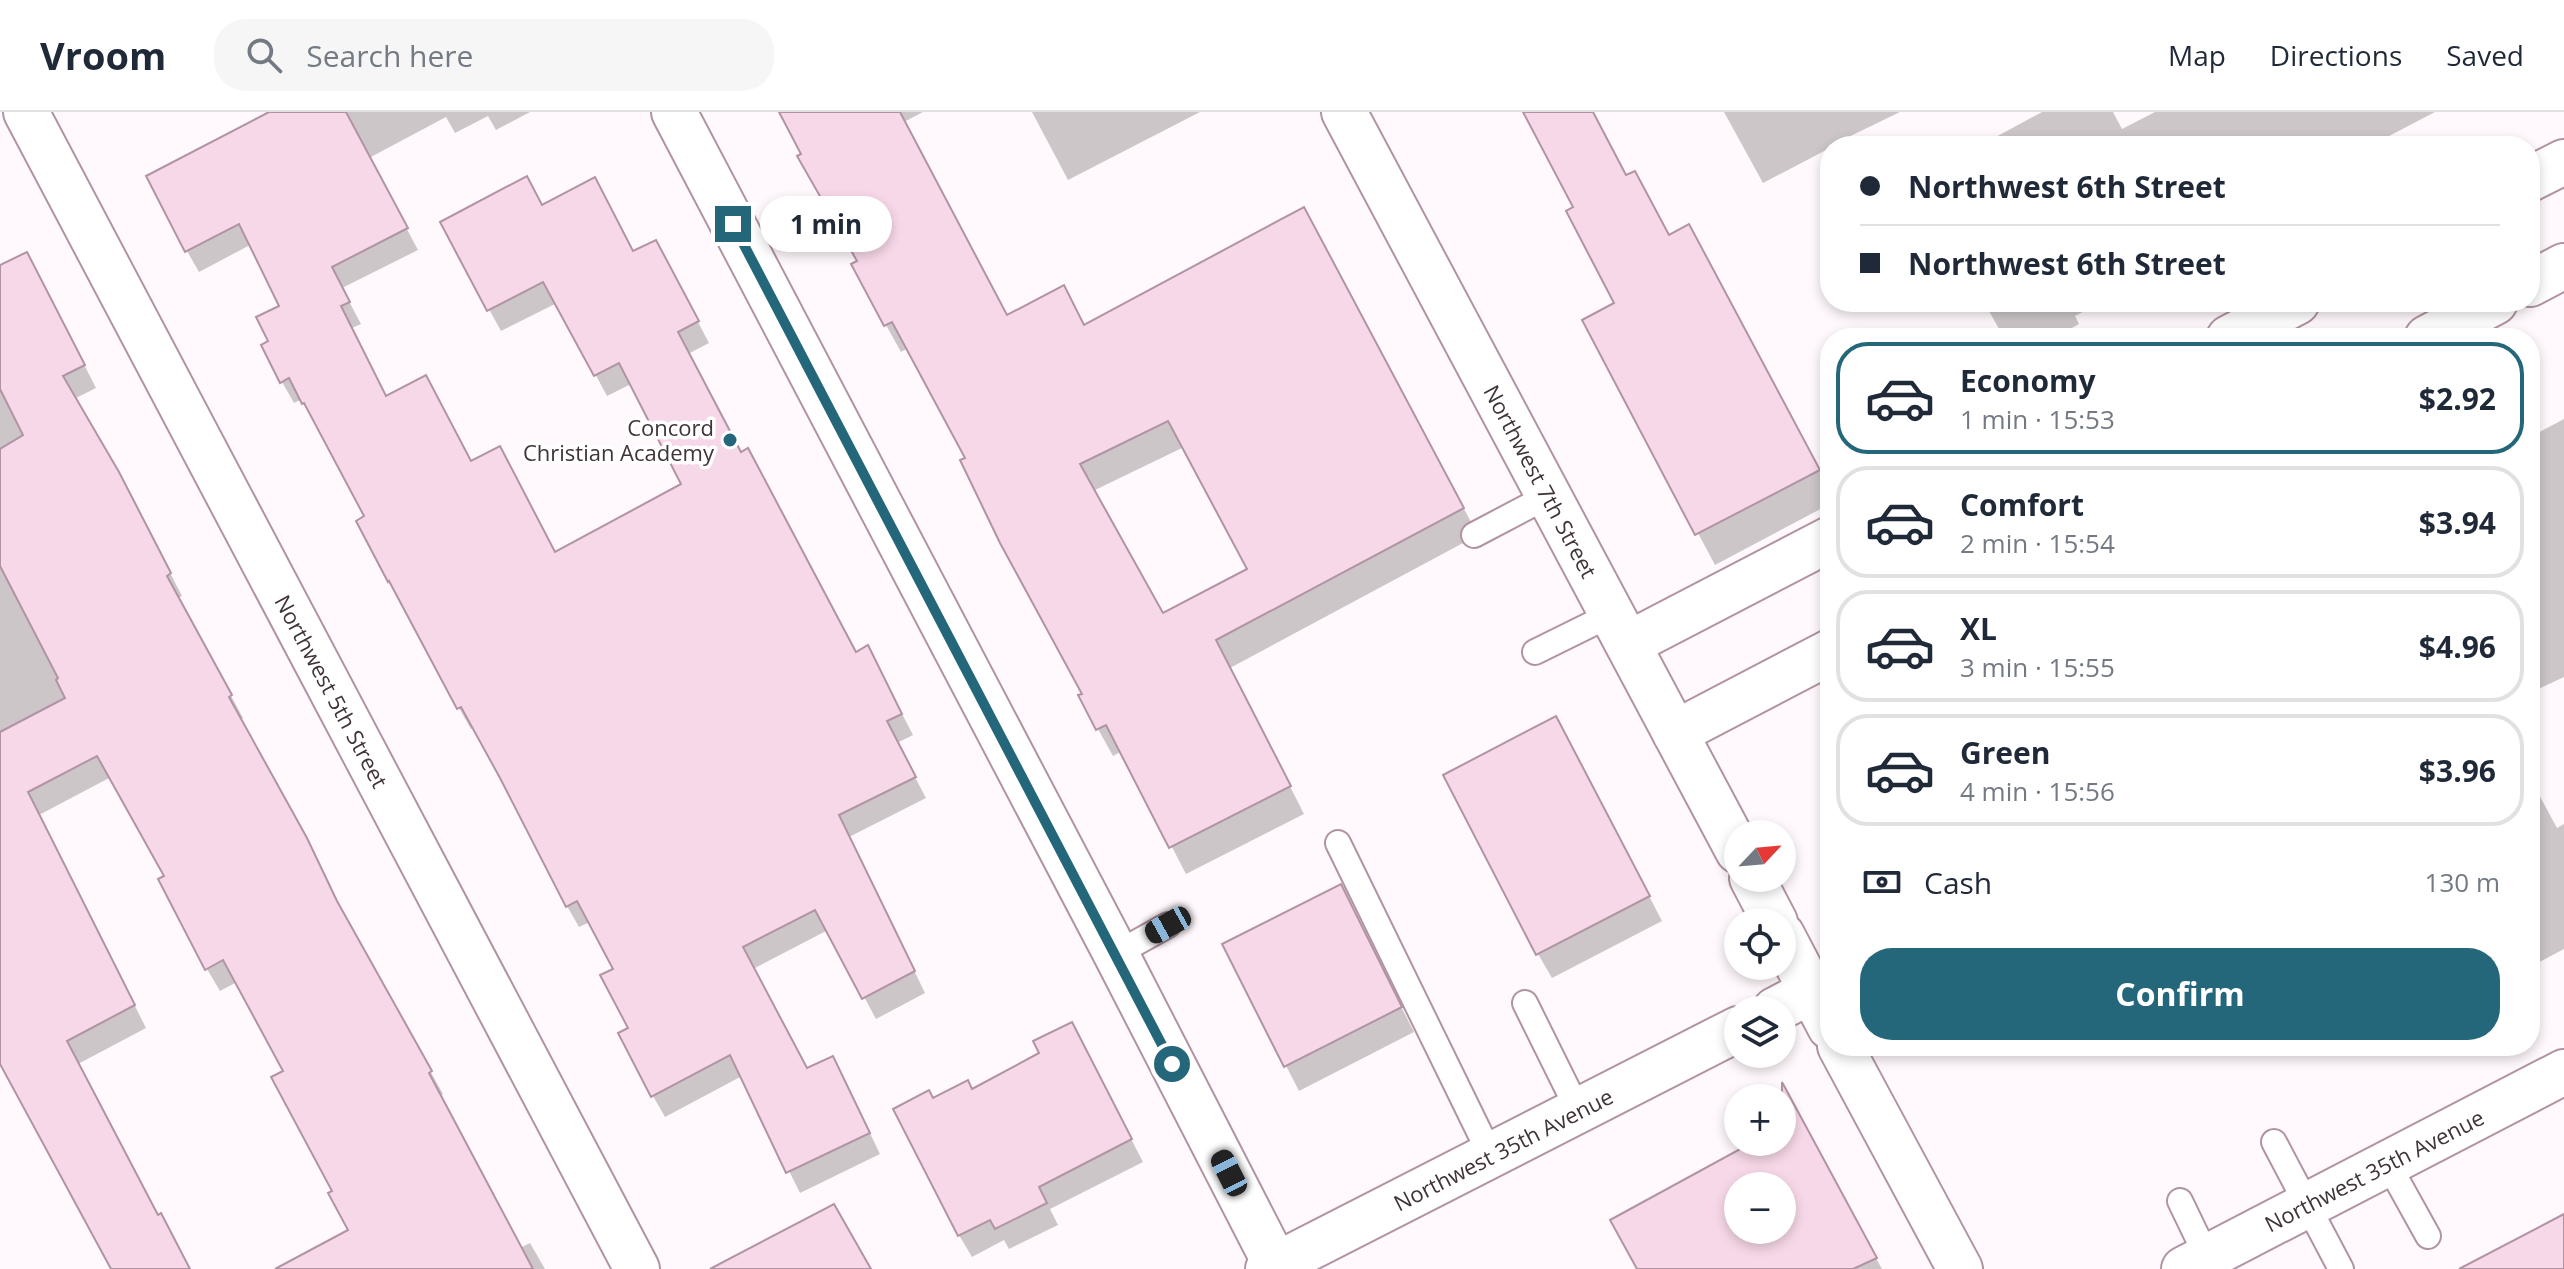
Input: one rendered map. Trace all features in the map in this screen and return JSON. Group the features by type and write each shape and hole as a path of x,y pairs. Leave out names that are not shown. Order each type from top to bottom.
{"street":[{"path":"674,112 1116,954 1274,1268"},
{"name":"Northwest 7th Street","path":"1344,112 1724,825"},
{"name":"Northwest 5th Street","path":"27,121 637,1269"},
{"path":"2540,174 2564,162"},
{"path":"2540,279 2564,266"},
{"path":"2248,328 2278,312"},
{"path":"2446,328 2476,312"},
{"path":"1620,629 1820,543"},
{"path":"1675,733 1820,657"},
{"path":"1796,980 1805,1009"},
{"name":"Northwest 35th Avenue","path":"1274,1268 1724,1036"},
{"path":"1845,1056 1960,1269"},
{"name":"Northwest 35th Avenue","path":"2195,1263 2564,1072"}],"lane":[{"path":"1474,535 1548,496"},
{"path":"1535,652 1620,629"},
{"path":"1338,843 1491,1156"},
{"path":"1116,954 1168,925"},
{"path":"1525,1003 1578,1110"},
{"path":"2274,1142 2341,1269"},
{"path":"2388,1164 2428,1236"},
{"path":"2180,1201 2195,1263"}],"building":[{"path":"269,112 346,112 408,228 332,267 350,302 341,306 386,396 426,375 471,461 500,446 555,552 681,484 619,363 594,376 543,282 487,311 440,222 527,176 542,205 595,177 633,251 656,240 699,321 678,332 741,452 748,448 856,652 868,645 902,714 887,721 916,777 839,815 915,971 862,999 815,910 743,947 807,1068 833,1056 870,1133 786,1173 730,1055 651,1097 618,1033 628,1028 600,975 613,969 577,901 566,907 500,778 461,707 457,709 356,521 364,516 304,403 289,378 280,383 261,345 268,341 256,317 279,306 239,224 185,252 146,176"},
{"path":"779,112 900,112 1007,315 1064,285 1084,325 1304,207 1464,508 1216,640 1291,786 1169,848 1106,725 1096,730 1078,695 1082,694 1000,543 960,460 965,458 892,322 884,326 851,264 857,261 797,156 801,154","holes":["1168,421 1247,569 1163,613 1080,464"]},
{"path":"1523,112 1593,112 1626,175 1635,171 1669,235 1689,224 1820,470 1695,535 1582,320 1614,303 1566,211 1573,207"},
{"path":"27,252 85,365 63,376 119,472 171,573 167,576 232,695 229,697 432,1071 429,1073 533,1269 275,1269 348,1230 328,1193 332,1191 271,1077 283,1071 223,960 205,970 158,879 164,876 97,756 28,792 135,1005 67,1041 158,1215 161,1213 190,1269 111,1269 0,1064 0,732 65,698 56,680 58,678 0,566 0,449 23,435 0,389 0,265"},
{"path":"1556,716 1650,896 1536,955 1443,775"},
{"path":"1341,884 1402,1007 1284,1067 1222,944"},
{"path":"1072,1022 1132,1139 1039,1187 1047,1203 995,1229 990,1220 958,1236 893,1109 929,1090 933,1098 968,1080 972,1089 1039,1053 1033,1041"},
{"path":"1796,1108 1877,1258 1853,1269 1637,1269 1610,1220 1727,1156 1796,1156"},
{"path":"834,1204 871,1269 710,1269"},
{"path":"2564,1214 2564,1269 2459,1269"}],"place":[{"name":"Concord Christian Academy","path":"730,440"}],"route":[{"path":"733,224 1172,1064"}]}
